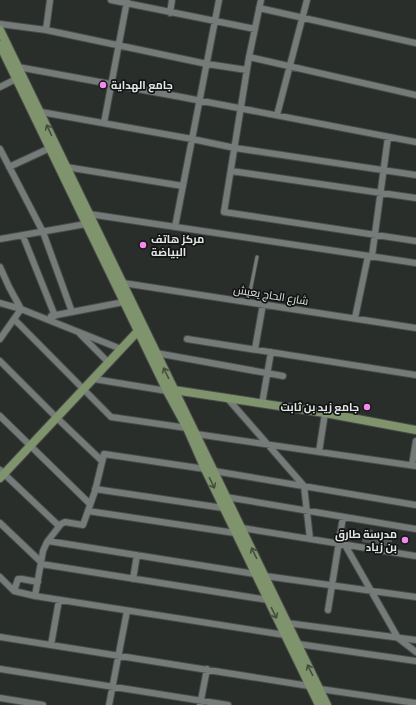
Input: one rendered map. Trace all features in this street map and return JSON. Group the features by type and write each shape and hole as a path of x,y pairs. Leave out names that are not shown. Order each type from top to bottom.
{"main road":[{"path":"0,30 41,112 156,353 205,469 224,508 265,576 327,705"},
{"path":"0,45 138,331 196,434 226,497 255,574 318,705"},
{"path":"1,474 58,418 138,331"},
{"path":"171,391 325,413 416,430"}],"street":[{"path":"46,30 50,0"},
{"path":"111,0 127,2 170,13 255,30"},
{"path":"170,13 172,0"},
{"path":"175,227 219,0"},
{"path":"261,0 247,70 224,212 416,241"},
{"path":"277,115 307,0"},
{"path":"104,123 127,2"},
{"path":"259,8 416,43"},
{"path":"0,24 46,30 207,64 247,70"},
{"path":"250,58 416,95"},
{"path":"18,67 415,142 416,134"},
{"path":"0,87 16,79"},
{"path":"41,112 192,138 235,148 416,175"},
{"path":"355,318 375,235 388,137"},
{"path":"9,166 50,148"},
{"path":"0,149 3,161 9,166 43,232 72,312"},
{"path":"66,167 183,186"},
{"path":"231,170 416,198"},
{"path":"89,214 416,263"},
{"path":"0,239 86,224"},
{"path":"23,236 55,316"},
{"path":"0,267 21,309"},
{"name":"شارع الحاج يعيش","path":"123,283 416,328"},
{"path":"42,317 55,316 124,302"},
{"path":"0,303 21,309 121,349"},
{"path":"255,349 264,304"},
{"path":"0,339 21,309"},
{"path":"14,319 111,417 187,428"},
{"path":"77,331 108,363"},
{"path":"187,339 416,373"},
{"path":"262,404 271,352"},
{"path":"156,353 283,376"},
{"path":"0,361 102,461"},
{"path":"94,379 171,391"},
{"path":"228,399 304,486 310,539"},
{"path":"319,452 325,413"},
{"path":"0,416 90,504"},
{"path":"196,434 414,466 416,441"},
{"path":"35,596 43,551 48,541 61,524 67,521 83,525 96,489 104,454 205,469"},
{"path":"214,472 416,505"},
{"path":"1,474 59,526"},
{"path":"96,489 224,508"},
{"path":"226,497 416,529"},
{"path":"88,511 310,539 416,556"},
{"path":"328,610 332,585 342,544 343,517"},
{"path":"0,523 41,563 268,600"},
{"path":"48,541 255,574"},
{"path":"342,544 398,638 416,652"},
{"path":"133,579 137,555"},
{"path":"265,576 416,597"},
{"path":"14,591 18,579 38,582"},
{"path":"1,580 14,591 35,596 285,635"},
{"path":"51,645 59,600"},
{"path":"109,705 127,611"},
{"path":"287,623 416,640"},
{"path":"0,637 309,686"},
{"path":"298,644 416,661"},
{"path":"0,669 201,703 228,705"},
{"path":"201,703 207,669"},
{"path":"320,689 416,703"},
{"path":"0,698 43,705"}],"lane":[{"path":"248,302 257,257"}],"building":[{"path":"364,528 373,530 372,536 392,540 391,547 362,542"}],"place":[{"name":"جامع الهداية","path":"103,85"},
{"name":"مركز هاتف البياضة","path":"143,245"},
{"name":"جامع زيد بن ثابت","path":"367,407"},
{"name":"مدرسة طارق بن زياد","path":"405,540"}]}
